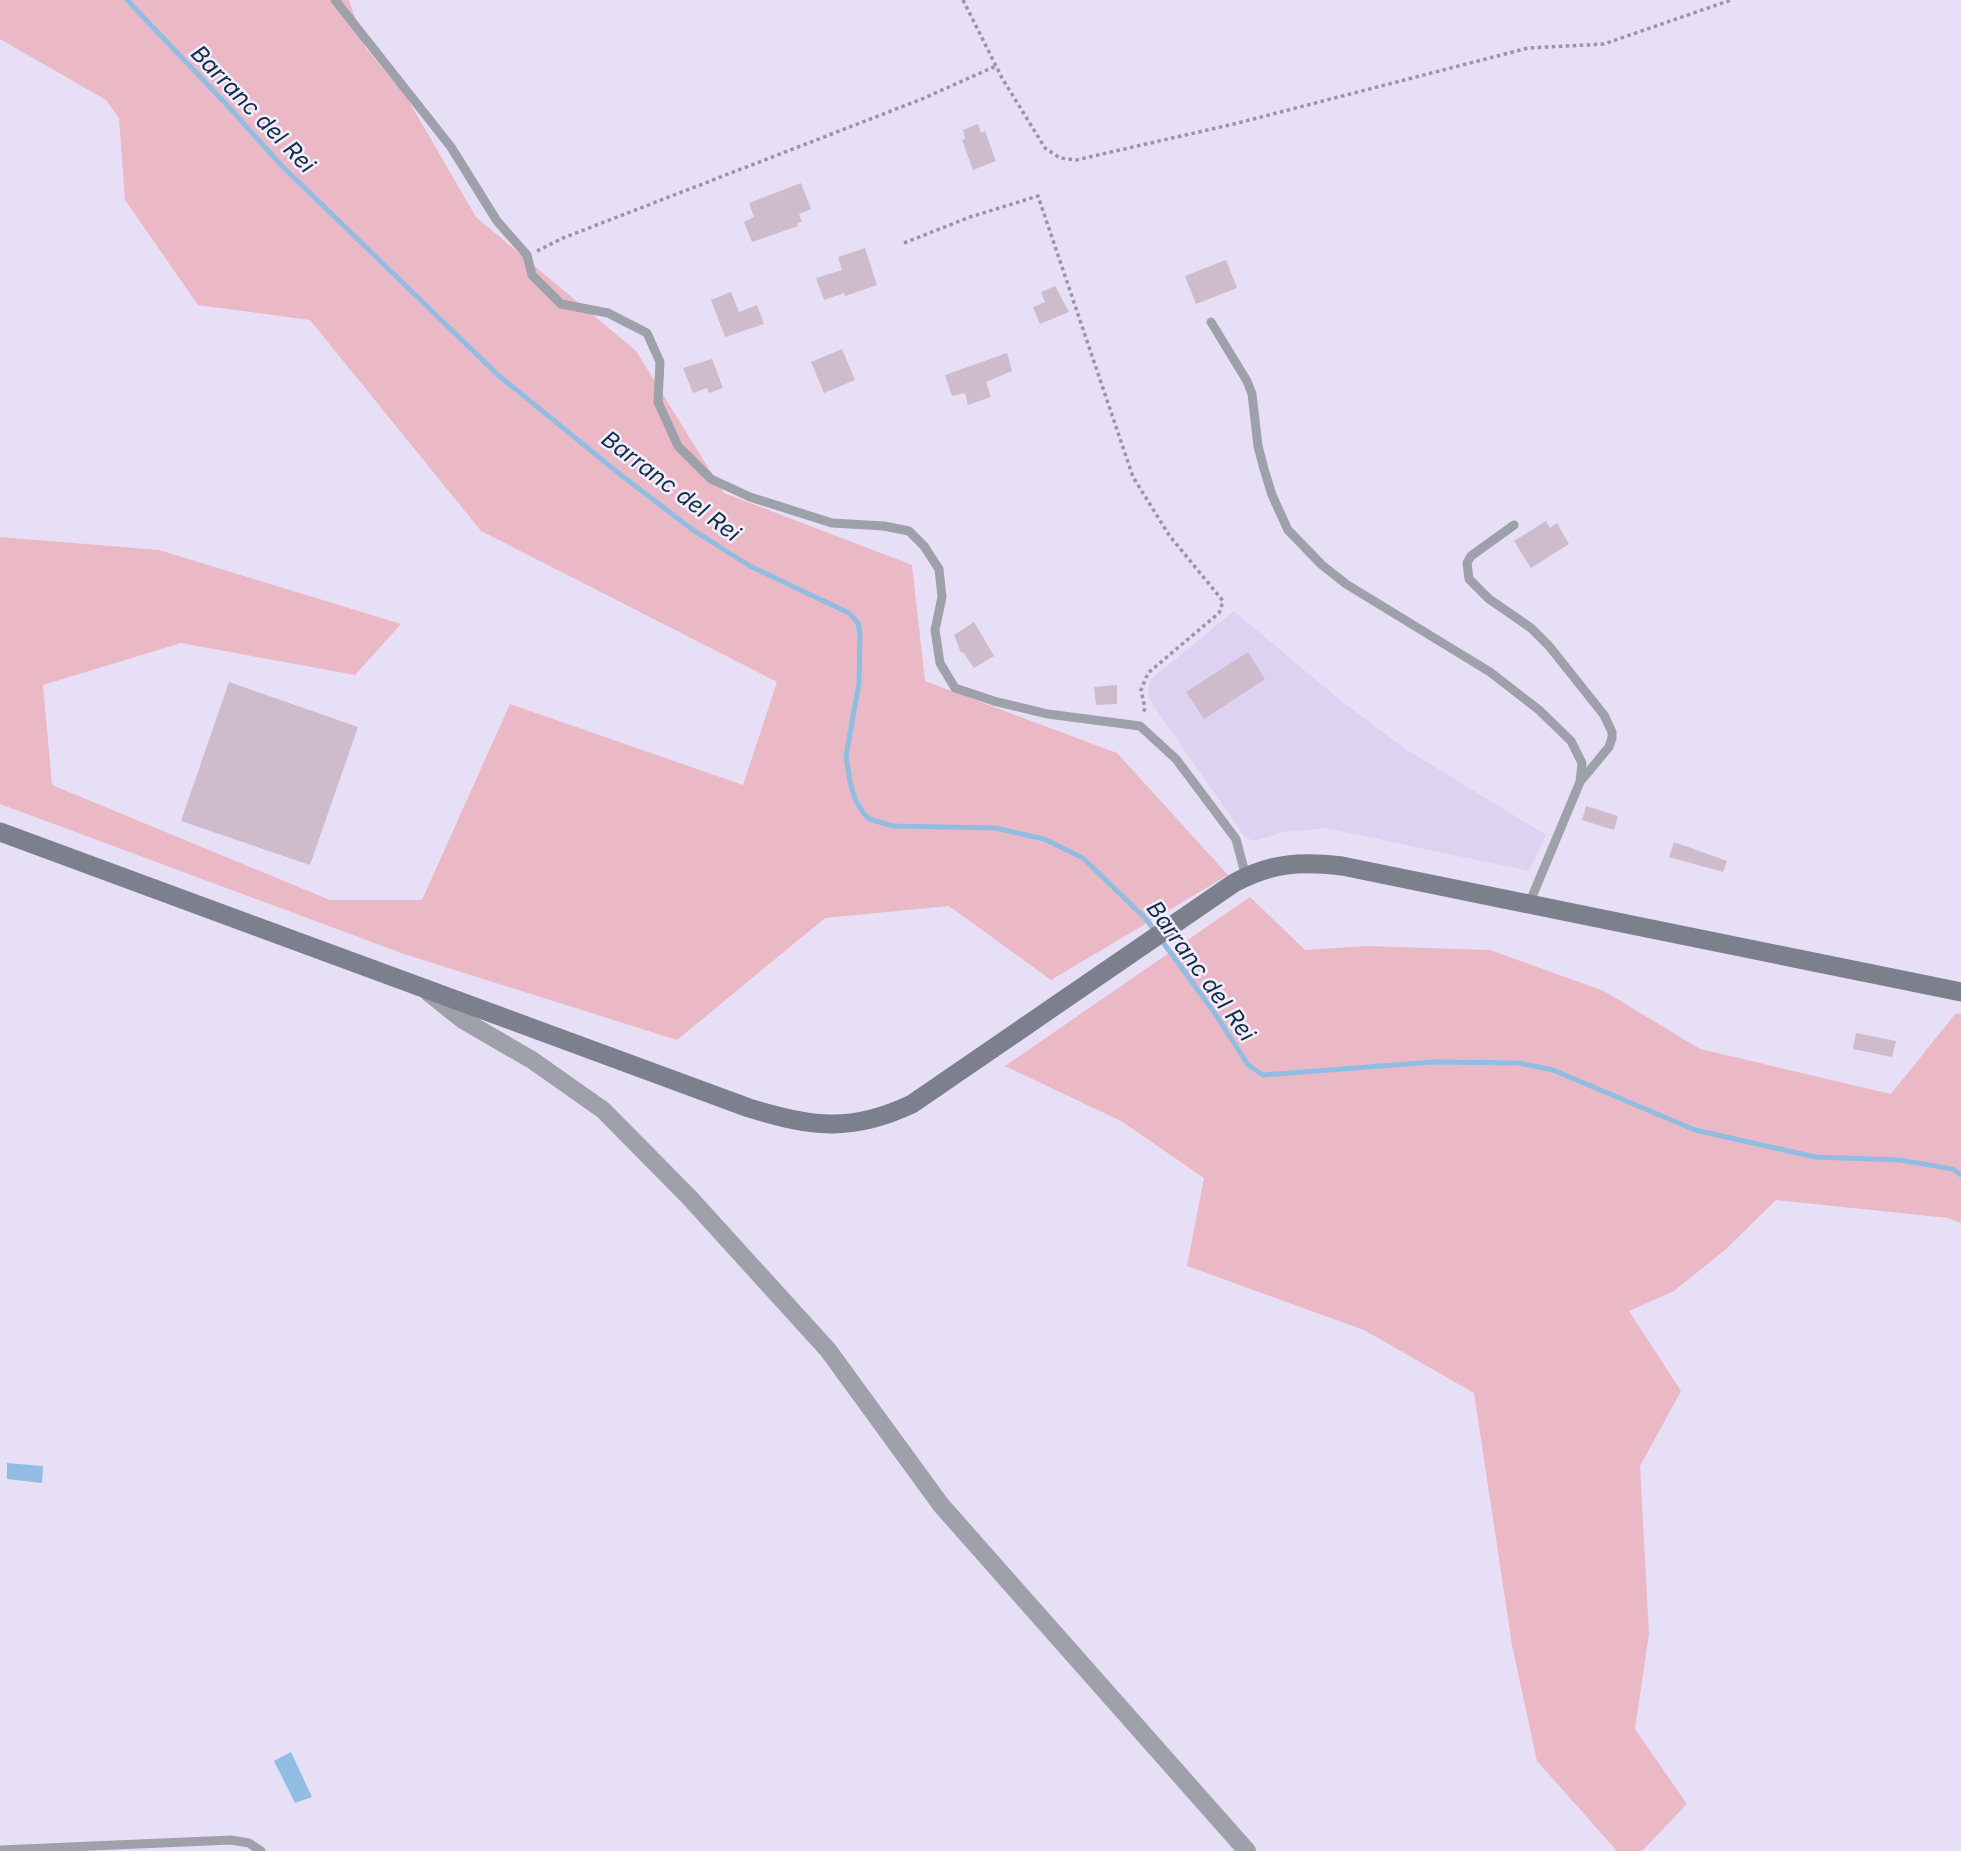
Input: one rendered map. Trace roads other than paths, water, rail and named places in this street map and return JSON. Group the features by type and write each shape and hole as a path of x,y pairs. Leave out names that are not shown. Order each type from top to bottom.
{"main road":[{"path":"0,832 749,1108 795,1121 828,1125 877,1119 912,1104 1240,880 1262,870 1285,865 1327,864 1961,992"}],"street":[{"path":"424,988 463,1020 532,1060 603,1110 689,1197 828,1350 941,1505 1247,1851"}],"lane":[{"path":"335,0 451,147 497,221 527,255 532,275 561,304 608,313 647,333 660,362 658,402 678,446 711,479 750,497 832,523 884,526 909,531 939,569 943,597 935,630 940,663 955,688 993,701 1048,714 1140,726 1176,760 1236,839 1240,880"},
{"path":"1211,322 1248,381 1264,469 1288,530 1322,565 1346,584 1490,672 1539,710 1571,741 1582,763 1580,782 1530,904"},
{"path":"1514,525 1475,551 1467,563 1469,579 1481,592 1531,628 1549,646 1604,715 1611,728 1612,738 1601,759 1580,782"},
{"path":"0,1850 231,1840 249,1843 261,1851"}],"water":[{"path":"7,1463 43,1466 42,1483 7,1479"},
{"path":"291,1752 312,1797 295,1803 274,1761"}],"waterway":[{"name":"Barranc del Rei","path":"127,0 281,165 498,375 693,530 750,566 849,613 858,623 860,634 859,683 846,756 855,799 869,819 893,826 995,828 1044,839 1083,858 1146,919 1216,1015 1248,1065 1263,1075 1433,1062 1519,1063 1553,1070 1695,1130 1815,1157 1900,1160 1953,1169 1961,1175"}]}
